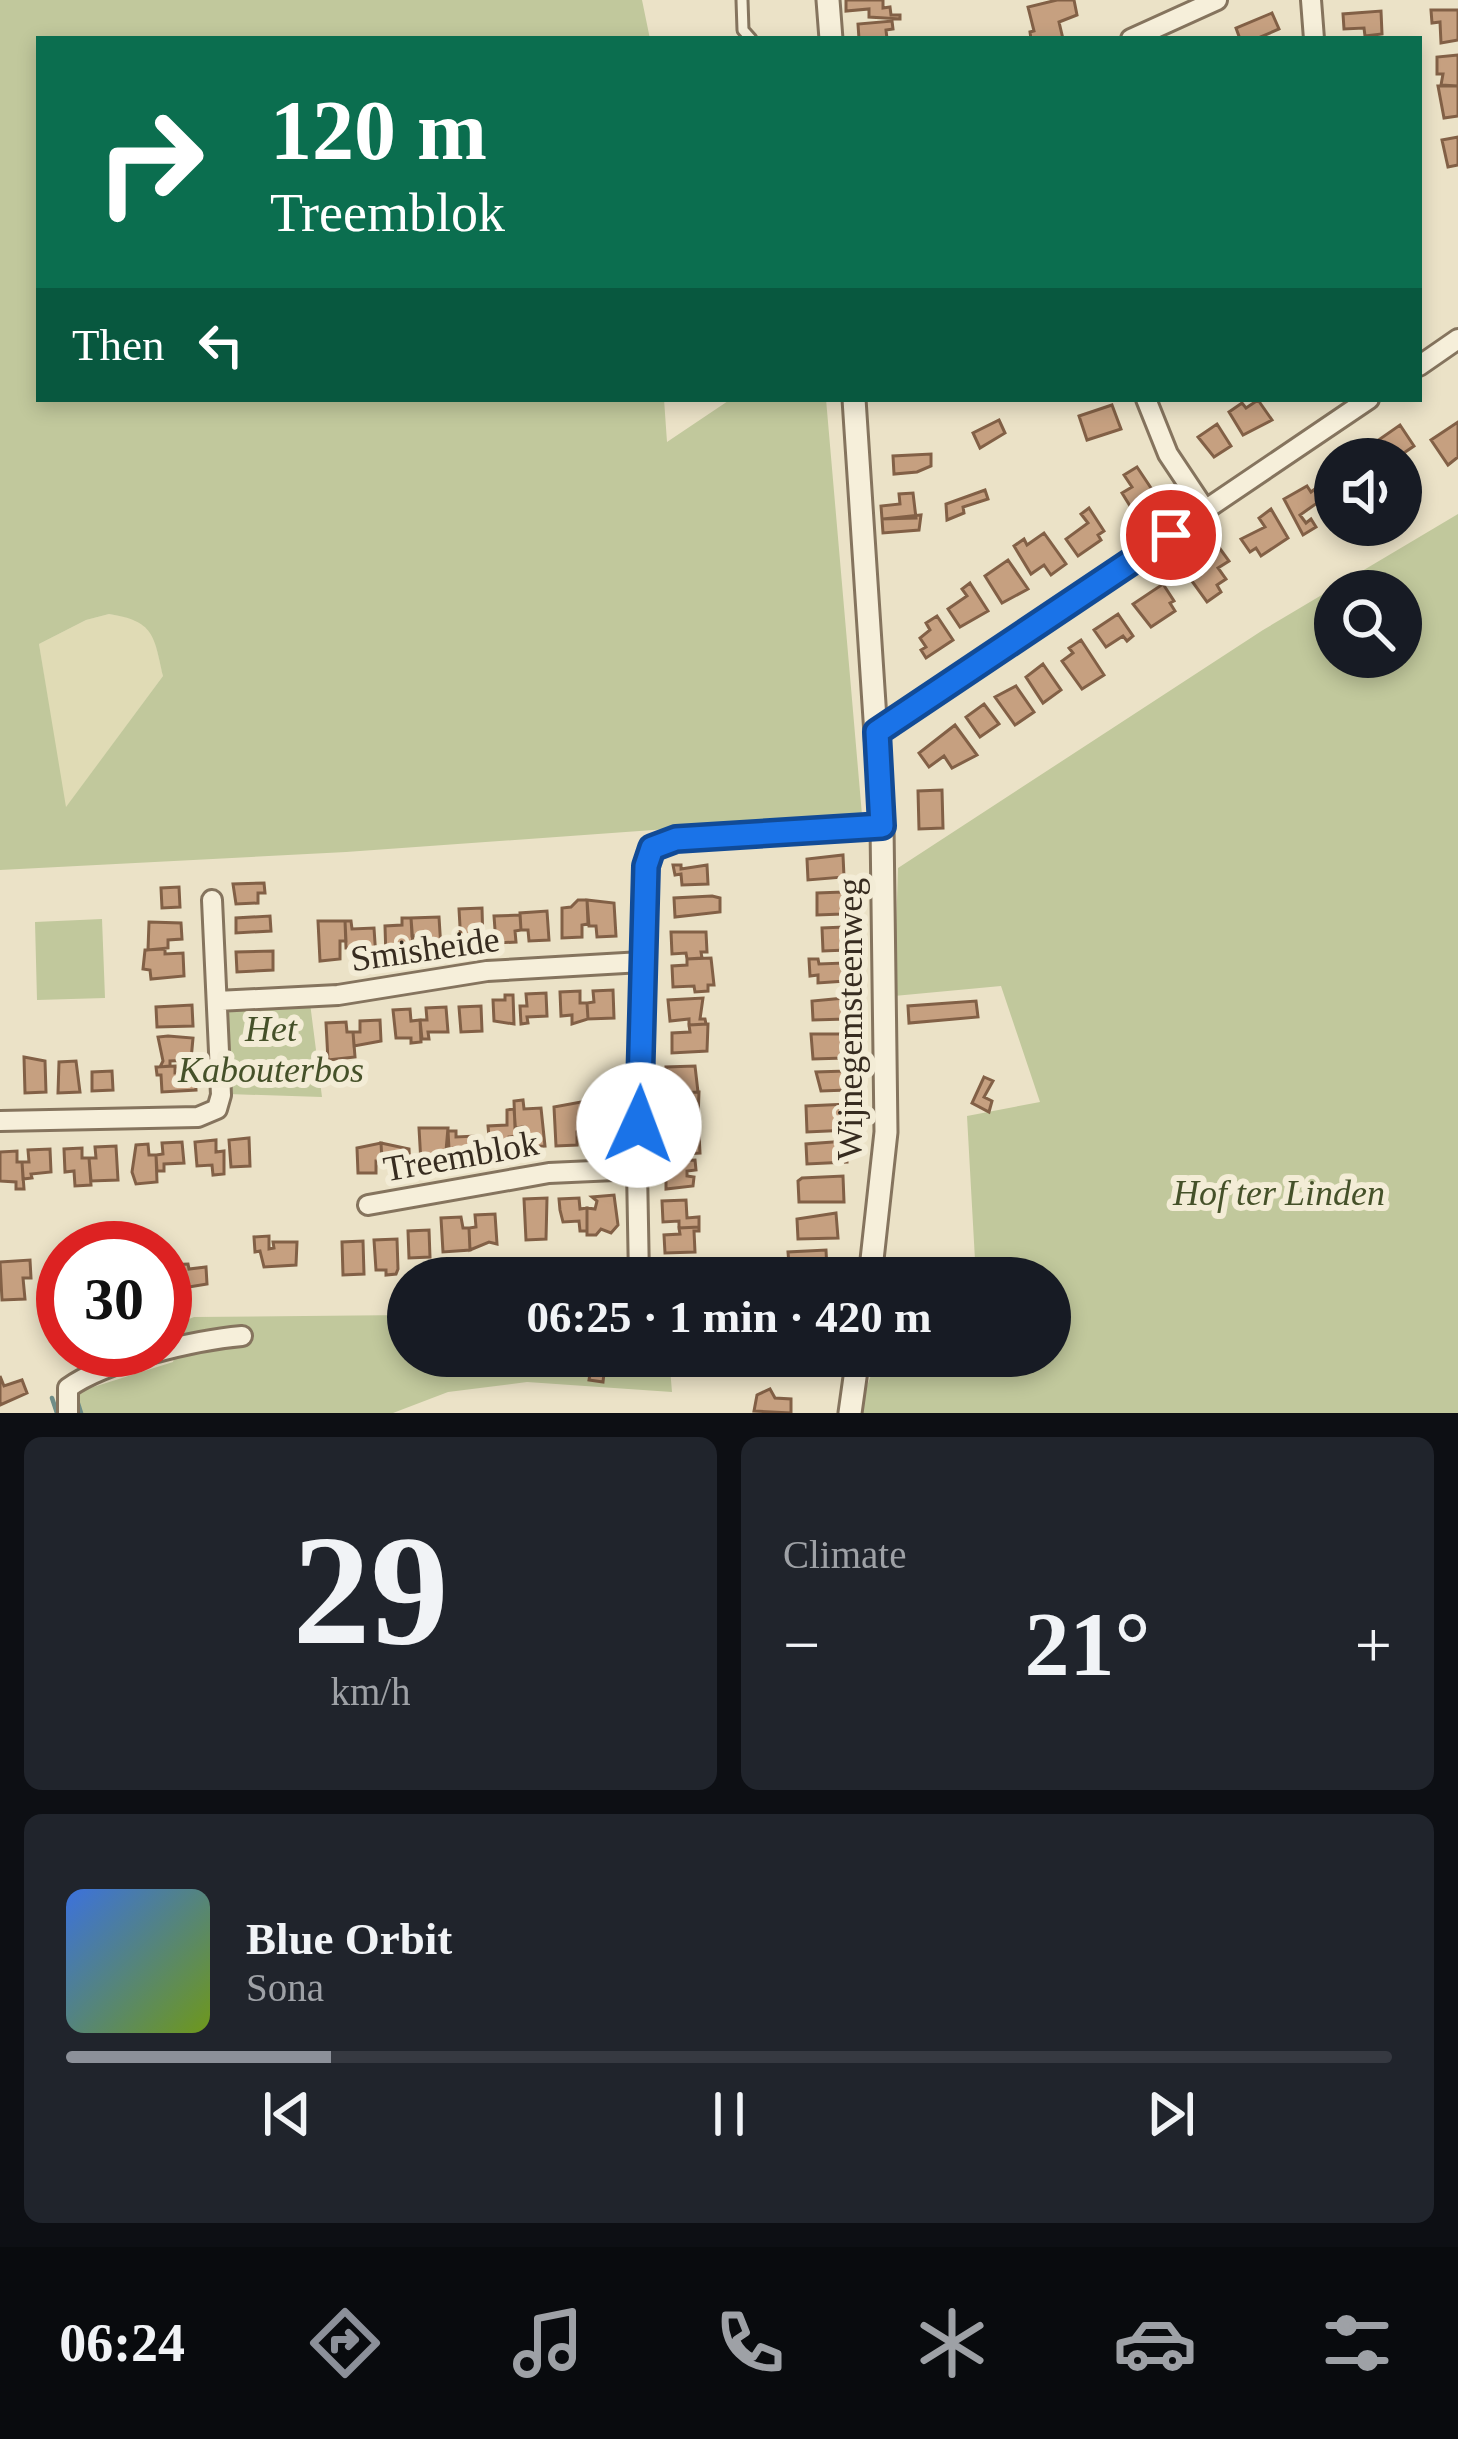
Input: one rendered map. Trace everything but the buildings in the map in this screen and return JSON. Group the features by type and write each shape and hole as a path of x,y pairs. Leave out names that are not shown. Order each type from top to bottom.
{"street":[{"path":"828,0 831,36"},
{"path":"1137,36 1217,0"},
{"path":"1311,0 1314,36"},
{"path":"1422,364 1458,340"},
{"name":"Wijnegemsteenweg","path":"854,402 882,826 886,1132 872,1257"},
{"path":"1147,402 1168,454 1206,511"},
{"path":"877,732 1366,402"},
{"path":"639,1257 646,866 657,844 882,826"},
{"path":"0,1121 128,1121 209,1114 220,1103 212,900"},
{"name":"Smisheide","path":"217,1001 338,995 487,971 642,962"},
{"name":"Treemblok","path":"368,1205 549,1173 637,1169"},
{"path":"68,1413 68,1388 86,1378 199,1340 242,1336"},
{"path":"850,1413 855,1377"}],"lane":[{"path":"742,0 743,30 748,36"}],"shaded area":[{"path":"109,614 137,619 154,636 163,676 65,809 39,644"}],"green space":[{"path":"0,0 642,0 649,36 36,36 36,402 664,402 667,442 727,402 826,402 862,815 346,852 0,870","holes":["109,614 135,621 150,632 163,676 66,807 39,644"]},
{"name":"Hof ter Linden","path":"1458,514 1458,1413 857,1413 870,1377 1071,1377 1071,1257 975,1257 967,1116 1040,1102 1001,986 894,996 898,868 1314,600 1314,678 1422,678 1422,570 1364,570 1404,546 1422,546 1422,535"},
{"path":"102,919 105,998 37,1000 35,922"},
{"name":"Het Kabouterbos","path":"310,1003 322,1097 228,1094 223,1015 233,1007"},
{"path":"387,1315 387,1377 671,1377 672,1392 527,1382 448,1392 393,1413 79,1413 71,1394 125,1377 192,1377 194,1317"}],"waterway":[{"path":"75,1394 81,1413"},
{"path":"52,1398 57,1413"}],"route":[{"path":"639,1125 646,866 652,848 676,839 882,826 877,732 1171,535"}]}
